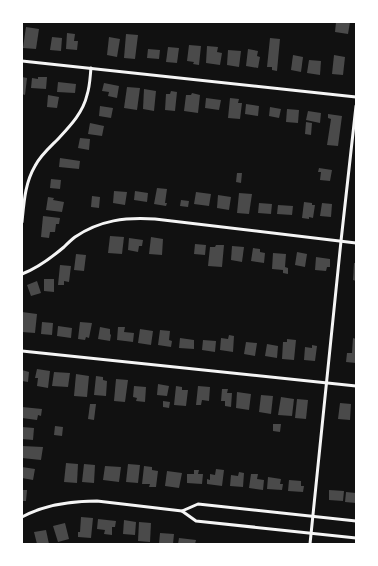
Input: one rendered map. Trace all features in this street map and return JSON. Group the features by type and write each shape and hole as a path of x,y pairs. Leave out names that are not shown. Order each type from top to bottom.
{"street":[{"path":"22,61 356,98"},
{"path":"22,222 26,187 31,174 42,156 80,112 88,93 91,68"},
{"path":"310,544 356,106"},
{"path":"22,274 42,265 75,237 92,227 119,219 155,218 356,243"},
{"path":"22,351 356,386"},
{"path":"22,517 33,512 66,503 97,501 182,511 196,521 356,538"},
{"path":"182,511 198,504 356,520"}],"building":[{"path":"336,22 350,22 348,34 335,32"},
{"path":"26,27 39,29 36,49 23,48"},
{"path":"67,33 75,34 74,41 78,41 77,50 66,49"},
{"path":"126,34 138,35 135,59 124,58"},
{"path":"52,37 62,38 61,51 50,50"},
{"path":"109,37 120,39 117,57 107,55"},
{"path":"270,38 280,39 277,71 272,70 272,67 267,67"},
{"path":"189,45 201,46 199,65 193,64 194,62 187,61"},
{"path":"207,46 218,47 217,52 222,53 220,65 206,63"},
{"path":"168,47 179,48 177,63 166,62"},
{"path":"148,49 160,50 159,59 147,58"},
{"path":"248,49 258,51 257,56 260,57 258,68 246,66"},
{"path":"228,50 241,51 239,67 227,65"},
{"path":"293,55 303,57 301,72 291,70"},
{"path":"334,55 345,57 343,75 332,74"},
{"path":"309,60 321,61 320,75 307,73"},
{"path":"22,77 27,78 25,95 22,94"},
{"path":"38,77 47,77 46,89 31,88 32,78 38,79"},
{"path":"58,82 76,84 75,93 57,92"},
{"path":"104,83 119,86 117,98 108,96 109,92 102,91"},
{"path":"127,87 140,88 137,110 124,108"},
{"path":"144,89 156,91 154,111 143,109"},
{"path":"171,91 177,92 175,111 165,110 166,94 170,94"},
{"path":"192,93 200,95 198,113 184,111 186,95 191,95"},
{"path":"48,95 59,97 57,108 47,107"},
{"path":"206,98 221,100 219,110 205,108"},
{"path":"230,98 239,99 238,103 242,103 240,119 228,118"},
{"path":"246,104 259,106 258,116 245,114"},
{"path":"100,106 113,108 111,118 99,116"},
{"path":"270,107 281,109 279,118 269,116"},
{"path":"287,109 299,110 298,123 286,122"},
{"path":"308,111 321,113 320,123 306,120"},
{"path":"328,114 342,116 338,146 327,145 331,119 328,118"},
{"path":"306,122 312,123 311,135 305,134"},
{"path":"90,123 104,126 102,136 88,134"},
{"path":"80,138 90,139 89,150 78,148"},
{"path":"60,158 80,161 79,169 59,167"},
{"path":"319,168 332,170 330,181 320,180 321,172 318,172"},
{"path":"237,173 242,173 241,183 236,182"},
{"path":"51,179 61,180 60,189 50,188"},
{"path":"157,188 167,189 166,206 154,204"},
{"path":"114,191 127,192 125,205 113,203"},
{"path":"135,191 148,193 147,202 134,200"},
{"path":"196,192 211,194 209,206 194,204"},
{"path":"239,193 252,194 249,214 237,213"},
{"path":"218,195 231,197 229,210 217,208"},
{"path":"92,196 100,197 99,208 91,207"},
{"path":"48,197 54,198 53,200 64,202 62,212 46,210"},
{"path":"181,200 189,201 188,207 180,206"},
{"path":"304,202 315,205 313,218 302,218"},
{"path":"259,203 272,204 271,214 258,213"},
{"path":"322,203 332,204 331,217 320,216"},
{"path":"278,205 293,206 292,215 277,214"},
{"path":"43,216 60,218 59,224 56,224 55,232 50,232 49,238 41,237"},
{"path":"110,236 124,237 122,254 108,253"},
{"path":"151,237 163,239 162,255 149,254"},
{"path":"129,238 143,240 142,246 139,246 138,252 128,250"},
{"path":"195,244 206,245 205,255 194,254"},
{"path":"216,245 224,245 222,267 208,266 210,247 215,247"},
{"path":"232,246 244,247 242,262 231,260"},
{"path":"253,248 260,249 260,252 265,253 264,263 251,261"},
{"path":"297,252 307,254 305,267 295,265"},
{"path":"273,253 286,254 285,267 288,268 288,274 283,273 283,270 272,269"},
{"path":"76,254 86,255 84,271 74,270"},
{"path":"316,257 330,259 330,267 327,267 326,271 315,270"},
{"path":"354,263 356,263 356,281 353,280"},
{"path":"60,265 71,266 69,282 64,281 64,285 58,285"},
{"path":"44,279 54,279 54,292 44,291"},
{"path":"37,281 41,293 31,296 27,285"},
{"path":"22,312 37,314 35,333 22,332"},
{"path":"42,322 53,323 52,335 41,334"},
{"path":"80,322 92,323 89,338 86,337 85,340 78,339"},
{"path":"58,326 72,328 71,338 57,336"},
{"path":"100,327 110,329 110,341 98,339"},
{"path":"118,327 125,327 124,332 134,333 133,342 117,340"},
{"path":"140,329 153,331 151,345 138,343"},
{"path":"160,330 170,331 169,340 172,341 171,347 158,345"},
{"path":"229,335 234,336 233,352 220,350 221,338 228,339"},
{"path":"180,338 194,340 194,349 179,348"},
{"path":"353,338 356,339 356,363 346,362 347,353 352,353"},
{"path":"287,339 296,340 294,360 282,359 283,342 287,342"},
{"path":"203,340 216,341 215,352 202,350"},
{"path":"246,342 257,343 255,356 244,354"},
{"path":"267,344 278,346 277,358 265,356"},
{"path":"312,345 317,346 315,361 304,360 305,347 312,348"},
{"path":"37,369 50,371 48,388 37,386 38,378 35,378"},
{"path":"22,370 29,372 28,382 22,381"},
{"path":"54,372 70,373 68,387 52,386"},
{"path":"76,374 89,376 87,397 74,396"},
{"path":"96,376 103,377 103,380 107,381 106,396 94,395"},
{"path":"116,379 128,380 125,402 114,401"},
{"path":"158,384 169,386 167,396 157,395"},
{"path":"134,386 146,387 145,402 136,401 137,398 133,397"},
{"path":"176,386 182,387 182,390 188,390 186,406 174,405"},
{"path":"198,386 210,387 209,401 202,400 201,405 196,405"},
{"path":"222,389 228,389 227,393 232,393 231,407 225,406 225,401 221,401"},
{"path":"237,392 251,394 249,410 236,408"},
{"path":"261,395 273,396 271,414 259,412"},
{"path":"281,397 294,399 292,416 278,415"},
{"path":"297,399 308,400 306,419 295,418"},
{"path":"163,401 170,402 169,408 163,407"},
{"path":"340,403 351,404 350,420 338,419"},
{"path":"90,404 96,404 94,420 88,419"},
{"path":"22,407 42,409 41,416 38,415 37,420 22,418"},
{"path":"273,424 281,424 280,432 273,431"},
{"path":"55,426 63,427 62,436 54,435"},
{"path":"22,427 34,428 33,440 22,439"},
{"path":"22,446 43,447 41,460 22,458"},
{"path":"66,463 78,464 77,483 64,482"},
{"path":"84,464 95,465 94,483 82,482"},
{"path":"128,464 140,465 138,483 126,482"},
{"path":"105,466 121,467 119,482 103,480"},
{"path":"144,466 152,467 152,470 158,471 156,487 149,487 150,484 142,484"},
{"path":"22,467 35,469 33,480 22,478"},
{"path":"216,469 224,470 222,486 207,484 207,479 210,480 210,474 215,475"},
{"path":"194,470 199,470 198,474 203,474 202,484 187,483 187,474 194,474"},
{"path":"167,471 182,473 179,488 165,486"},
{"path":"239,472 244,473 243,487 230,486 231,475 238,476"},
{"path":"251,474 258,474 257,479 264,480 263,490 249,488"},
{"path":"268,477 281,479 280,484 283,484 282,490 267,489"},
{"path":"289,480 301,481 301,486 304,486 303,492 288,491"},
{"path":"22,490 27,490 26,501 22,501"},
{"path":"329,490 344,491 343,501 329,500"},
{"path":"346,492 356,493 356,503 345,502"},
{"path":"81,517 93,518 91,538 78,537 78,532 80,532"},
{"path":"98,519 116,521 115,527 112,527 112,535 104,534 105,530 97,529"},
{"path":"124,520 136,522 135,535 123,534"},
{"path":"139,522 151,523 150,542 138,541"},
{"path":"65,523 69,539 58,542 53,526"},
{"path":"46,530 49,544 37,544 34,532"},
{"path":"160,533 174,534 173,544 159,544"},
{"path":"179,538 196,540 195,544 178,544"}]}
